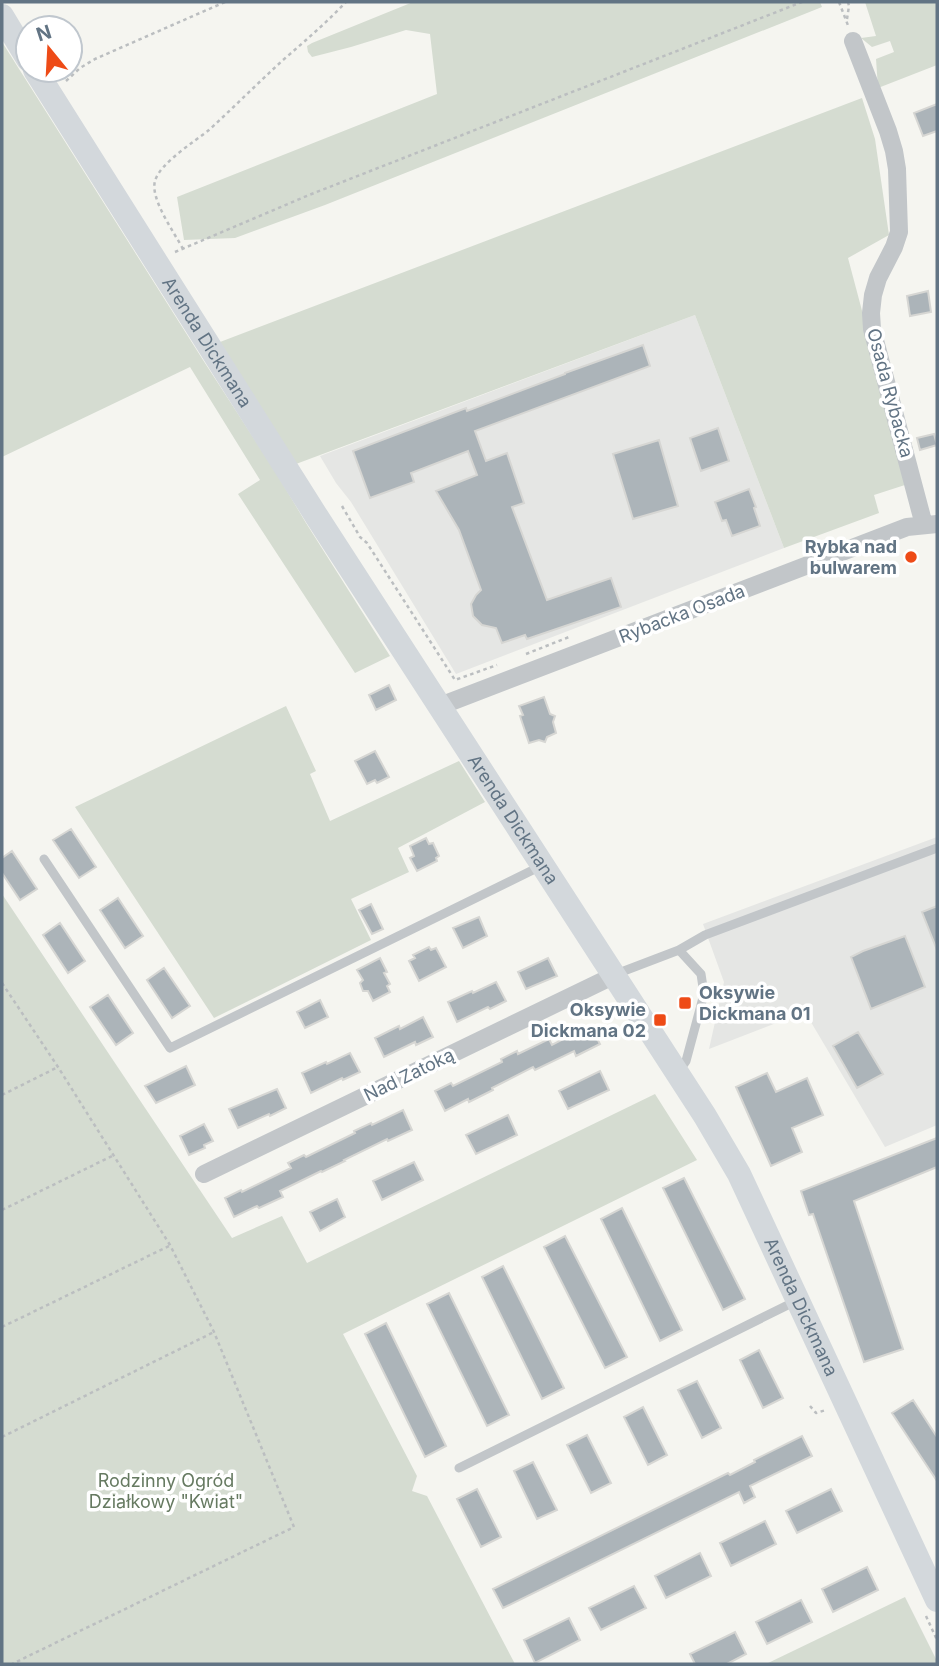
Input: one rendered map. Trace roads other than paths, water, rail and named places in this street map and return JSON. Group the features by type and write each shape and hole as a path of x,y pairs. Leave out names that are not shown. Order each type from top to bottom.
{"street":[{"path":"2,16 14,36"},
{"name":"Osada Rybacka","path":"853,41 888,131 897,169 899,232 873,295 872,329 919,505"},
{"name":"Arenda Dickmana","path":"44,84 317,517 705,1116 739,1174 937,1600"},
{"name":"Rybacka Osada","path":"440,706 907,527 931,525 919,505"},
{"name":"Nad Zatoką","path":"204,1174 615,975"}],"lane":[{"path":"615,975 679,950 705,935 937,848"},
{"path":"44,859 170,1048 542,865"},
{"path":"676,1073 686,1061 704,994 701,974 679,950"},
{"path":"459,1468 798,1300"}],"place":[{"name":"Rybka nad bulwarem","path":"911,557"},
{"name":"Oksywie Dickmana 01","path":"685,1003"},
{"name":"Oksywie Dickmana 02","path":"660,1020"}],"park label":[{"name":"Rodzinny Ogród Działkowy \"Kwiat\"","path":"166,1491"}]}
